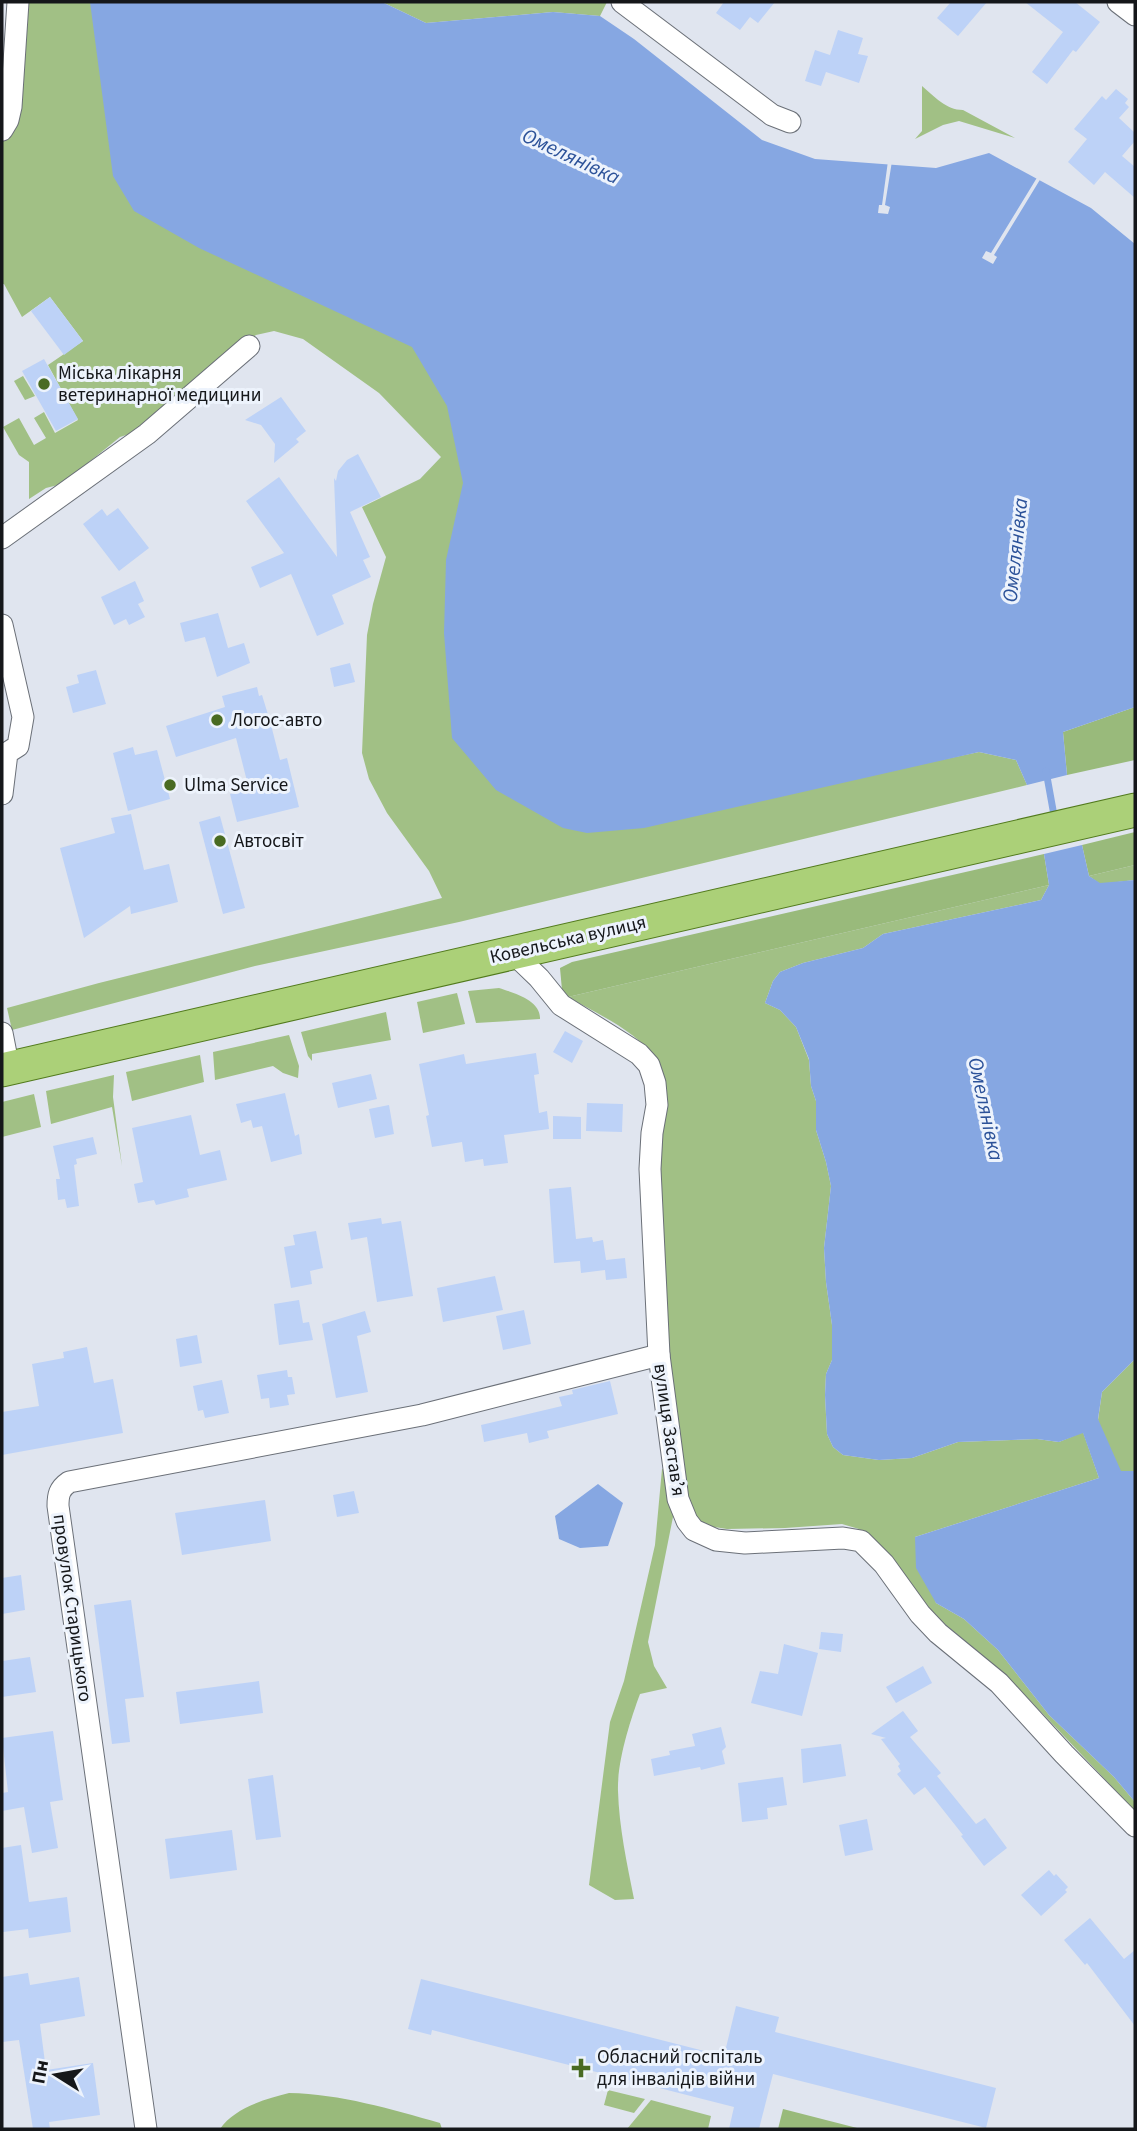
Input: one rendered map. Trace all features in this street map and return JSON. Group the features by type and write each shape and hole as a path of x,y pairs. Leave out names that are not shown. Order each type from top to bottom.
{"main road":[{"name":"Ковельська вулиця","path":"5,1069 1135,810"}],"street":[{"path":"2,130 11,107 18,2"},
{"path":"622,2 772,115 790,122"},
{"path":"1118,2 1135,15"},
{"path":"2,538 146,434 249,346"},
{"path":"2,625 23,717 18,746 7,753 2,794"},
{"name":"вулиця Заставʼя","path":"512,952 539,978 561,1005 639,1054 649,1065 655,1083 657,1105 650,1169 659,1354 678,1499 687,1521 694,1530 716,1540 745,1543 843,1538 861,1541 884,1564 920,1614 938,1633 999,1683 1135,1826"},
{"path":"2,1033 5,1069"},
{"name":"провулок Старицького","path":"146,2129 58,1506 58,1495 62,1487 69,1482 422,1415 659,1354"}],"green space":[{"path":"23,2 133,2 323,263 902,768 979,752 1016,760 1027,785 459,922 255,966 12,1030 7,1008 442,898 429,871 387,813 369,779 362,753 367,635 386,557 362,507 420,479 441,457 379,393 303,339 274,331 256,335 142,430 120,437 62,484 46,488 29,499 29,462 19,455 3,427 19,418 34,445 46,438 34,418 44,412 55,433 78,420 48,365 83,341 50,297 22,317 2,284 2,141 10,132"},
{"path":"382,2 607,2 600,16 553,12 426,23"},
{"path":"922,86 946,105 963,110 1015,138 959,121 943,125 915,139 922,131"},
{"path":"23,376 35,396 25,400 14,381"},
{"path":"1135,707 1135,760 1067,775 1063,732"},
{"path":"1135,832 1135,865 1089,876 1082,845"},
{"path":"1044,854 1049,885 568,997 562,990 560,968 572,962"},
{"path":"1135,865 1135,880 1100,884 1089,876"},
{"path":"1049,885 1041,900 883,934 863,948 803,963 780,972 773,981 765,1003 780,1010 796,1027 809,1060 811,1086 816,1101 816,1130 831,1186 824,1248 832,1325 832,1360 826,1374 825,1395 827,1434 833,1447 843,1455 879,1460 912,1458 958,1442 1037,1439 1059,1442 1083,1432 1099,1478 915,1537 936,1603 964,1619 998,1650 1049,1715 1114,1777 1135,1802 1135,1811 1006,1675 940,1620 859,1529 842,1524 727,1529 708,1526 692,1514 687,1503 664,1347 658,1061 628,1032 568,997"},
{"path":"499,988 531,1002 539,1012 540,1019 476,1023 468,991"},
{"path":"457,993 465,1024 423,1033 417,1002"},
{"path":"386,1012 391,1040 312,1054 312,1061 308,1056 301,1032"},
{"path":"289,1035 299,1066 298,1078 273,1066 215,1080 213,1052"},
{"path":"200,1055 204,1082 132,1101 126,1072"},
{"path":"114,1075 113,1097 122,1166 112,1107 51,1124 46,1091"},
{"path":"34,1094 41,1127 2,1137 2,1102"},
{"path":"1135,1359 1135,1481 1117,1476 1098,1420 1102,1392"},
{"path":"662,1469 671,1471 675,1507 648,1642 654,1666 667,1688 640,1694 625,1742 618,1780 619,1805 634,1899 615,1900 589,1885 610,1722 624,1681 655,1545"},
{"path":"608,2090 645,2099 634,2113 604,2105"},
{"path":"289,2093 328,2096 365,2103 440,2123 442,2129 220,2129 242,2110 260,2101"},
{"path":"651,2100 711,2116 708,2129 627,2129"},
{"path":"783,2109 861,2129 778,2129"}],"water":[{"path":"90,2 382,2 426,23 553,12 600,16 634,39 762,140 815,159 936,168 989,153 1091,208 1135,244 1135,707 1063,732 1067,775 1027,785 1016,760 979,752 644,828 587,833 563,828 496,790 452,738 444,633 446,560 463,483 447,406 412,347 199,248 134,211 113,176"},
{"path":"1082,845 1089,876 1100,883 1135,880 1135,1359 1102,1392 1098,1419 1121,1471 1135,1471 1135,1802 1114,1777 1049,1715 998,1650 964,1619 936,1603 916,1568 915,1537 1099,1478 1083,1433 1059,1442 1037,1439 958,1442 912,1458 879,1460 843,1455 833,1447 827,1434 825,1395 826,1374 832,1360 832,1325 824,1248 831,1186 816,1130 816,1101 811,1086 809,1059 796,1027 780,1010 765,1003 773,981 780,972 803,963 863,948 883,934 1041,900 1049,885 1044,854"},
{"path":"598,1484 623,1503 608,1546 580,1548 559,1539 555,1516"}],"pier":[{"path":"888,161 892,161 885,205 890,207 888,214 878,213 879,205 882,205"},
{"path":"1038,176 1041,178 994,255 997,257 993,264 982,258 986,251 991,253"}],"building":[{"path":"724,2 775,2 758,23 750,17 740,30 716,13"},
{"path":"951,2 987,2 958,36 937,18"},
{"path":"1025,2 1075,2 1100,22 1076,52 1073,50 1047,84 1032,72 1063,32"},
{"path":"838,30 863,38 858,54 868,56 859,83 826,72 821,86 805,81 815,50 830,55"},
{"path":"1116,89 1128,99 1125,103 1129,107 1119,118 1135,133 1135,141 1122,156 1135,167 1135,198 1105,172 1094,185 1068,162 1087,139 1074,129 1102,96 1106,100"},
{"path":"50,297 83,341 64,355 31,311"},
{"name":"Міська лікарня ветеринарної медицини","path":"44,359 78,419 56,431 22,371"},
{"path":"281,397 306,431 296,439 299,442 274,463 275,444 261,425 245,420"},
{"path":"358,454 381,497 350,512 370,557 363,560 371,577 332,595 344,624 317,636 291,574 260,588 251,567 284,553 246,501 279,477 337,557 334,478 336,481 338,471 347,460"},
{"path":"118,508 149,548 119,571 83,524 102,509 107,516"},
{"path":"135,581 144,601 138,604 145,617 129,625 126,619 114,625 101,597"},
{"path":"218,613 228,648 244,643 250,663 217,677 205,637 185,642 180,623"},
{"path":"350,663 355,682 334,687 330,668"},
{"path":"96,670 106,704 73,713 66,687 79,683 77,675"},
{"path":"257,687 259,696 262,695 280,760 287,758 299,807 237,822 230,794 249,789 236,738 176,757 166,726 225,707 222,696"},
{"path":"133,747 135,755 157,750 170,799 128,811 113,753"},
{"path":"131,814 144,870 169,864 178,902 131,914 130,906 84,938 60,848 115,833 111,818"},
{"path":"220,816 245,908 223,914 199,822"},
{"path":"565,1031 583,1041 572,1063 553,1052"},
{"path":"536,1053 539,1074 534,1075 539,1113 547,1111 549,1129 504,1135 508,1163 484,1166 483,1159 465,1162 462,1142 432,1147 419,1064 464,1054 466,1064"},
{"path":"371,1074 377,1099 338,1108 332,1083"},
{"path":"285,1093 295,1136 299,1134 302,1154 271,1162 262,1126 253,1128 251,1120 241,1123 236,1104"},
{"path":"587,1103 623,1104 622,1132 586,1131"},
{"path":"389,1105 394,1134 375,1138 369,1109"},
{"path":"191,1115 200,1155 220,1150 227,1180 187,1189 189,1197 156,1205 154,1200 138,1203 134,1184 143,1182 132,1128"},
{"path":"553,1116 581,1117 581,1139 553,1139"},
{"path":"93,1137 97,1154 76,1159 77,1164 74,1165 79,1206 67,1208 65,1199 58,1200 56,1179 60,1179 53,1146"},
{"path":"571,1187 576,1239 592,1237 593,1242 603,1240 606,1260 625,1258 627,1278 606,1280 605,1270 581,1273 580,1261 554,1263 549,1189"},
{"path":"381,1218 382,1224 401,1221 413,1296 377,1302 367,1237 351,1240 348,1223"},
{"path":"316,1231 323,1268 310,1271 312,1284 291,1288 284,1247 295,1245 293,1235"},
{"path":"495,1276 503,1310 443,1322 437,1288"},
{"path":"299,1300 303,1323 309,1322 313,1340 279,1345 274,1304"},
{"path":"524,1310 531,1344 503,1350 496,1316"},
{"path":"365,1311 371,1332 357,1336 368,1392 336,1398 322,1324"},
{"path":"197,1335 202,1363 180,1367 176,1339"},
{"path":"87,1347 94,1383 113,1379 123,1433 2,1455 2,1412 39,1406 32,1364 64,1358 63,1352"},
{"path":"287,1370 288,1377 292,1377 295,1394 287,1395 289,1405 270,1408 269,1398 261,1399 257,1375"},
{"path":"222,1380 229,1413 205,1418 203,1410 198,1411 193,1386"},
{"path":"610,1381 618,1414 547,1431 549,1438 529,1443 527,1433 484,1442 481,1425 562,1406 559,1397 573,1394 572,1390"},
{"path":"354,1491 359,1513 337,1517 333,1495"},
{"path":"265,1500 271,1541 182,1555 175,1513"},
{"path":"21,1575 25,1610 2,1614 2,1578"},
{"path":"131,1600 144,1697 125,1699 130,1742 112,1744 94,1605"},
{"path":"821,1632 843,1634 841,1652 819,1649"},
{"path":"784,1644 818,1653 802,1716 751,1703 760,1671 778,1674"},
{"path":"30,1657 36,1692 2,1697 2,1661"},
{"path":"923,1666 932,1683 896,1703 886,1687"},
{"path":"259,1681 263,1713 180,1724 176,1692"},
{"path":"903,1711 918,1731 910,1737 941,1773 937,1776 976,1824 985,1818 1007,1848 984,1866 925,1787 914,1795 897,1774 901,1771 898,1766 900,1764 881,1739 886,1738 871,1734"},
{"path":"721,1727 726,1747 722,1751 725,1764 654,1776 651,1759 670,1755 669,1751 695,1746 692,1734"},
{"path":"53,1731 63,1800 50,1802 58,1848 32,1853 24,1807 2,1811 2,1793 8,1792 2,1738"},
{"path":"841,1744 846,1776 803,1783 801,1749"},
{"path":"273,1775 281,1837 256,1840 248,1779"},
{"path":"783,1777 787,1805 767,1808 768,1819 742,1822 738,1783"},
{"path":"867,1819 873,1850 845,1856 839,1825"},
{"path":"232,1830 237,1870 170,1879 165,1839"},
{"path":"21,1845 29,1902 67,1897 71,1932 29,1938 28,1929 3,1932 2,1848"},
{"path":"1049,1870 1068,1887 1065,1890 1067,1892 1041,1916 1021,1895"},
{"path":"1090,1918 1124,1959 1135,1950 1135,2026 1087,1963 1085,1965 1064,1940"},
{"path":"28,1973 30,1985 79,1977 85,2016 40,2024 46,2070 93,2063 100,2115 49,2122 50,2129 33,2129 19,2040 2,2042 2,1977"},
{"path":"421,1979 724,2056 736,2006 779,2017 775,2032 996,2088 986,2128 773,2074 759,2129 729,2129 734,2107 432,2030 431,2035 408,2029"}],"waterway":[{"name":"Омелянівка","path":"1046,771 1055,821"}],"place":[{"name":"Міська лікарня ветеринарної медицини","path":"44,384"},
{"name":"Логос-авто","path":"217,720"},
{"name":"Ulma Service","path":"170,785"},
{"name":"Автосвіт","path":"220,841"},
{"name":"Обласний госпіталь для інвалідів війни","path":"581,2068"}]}
